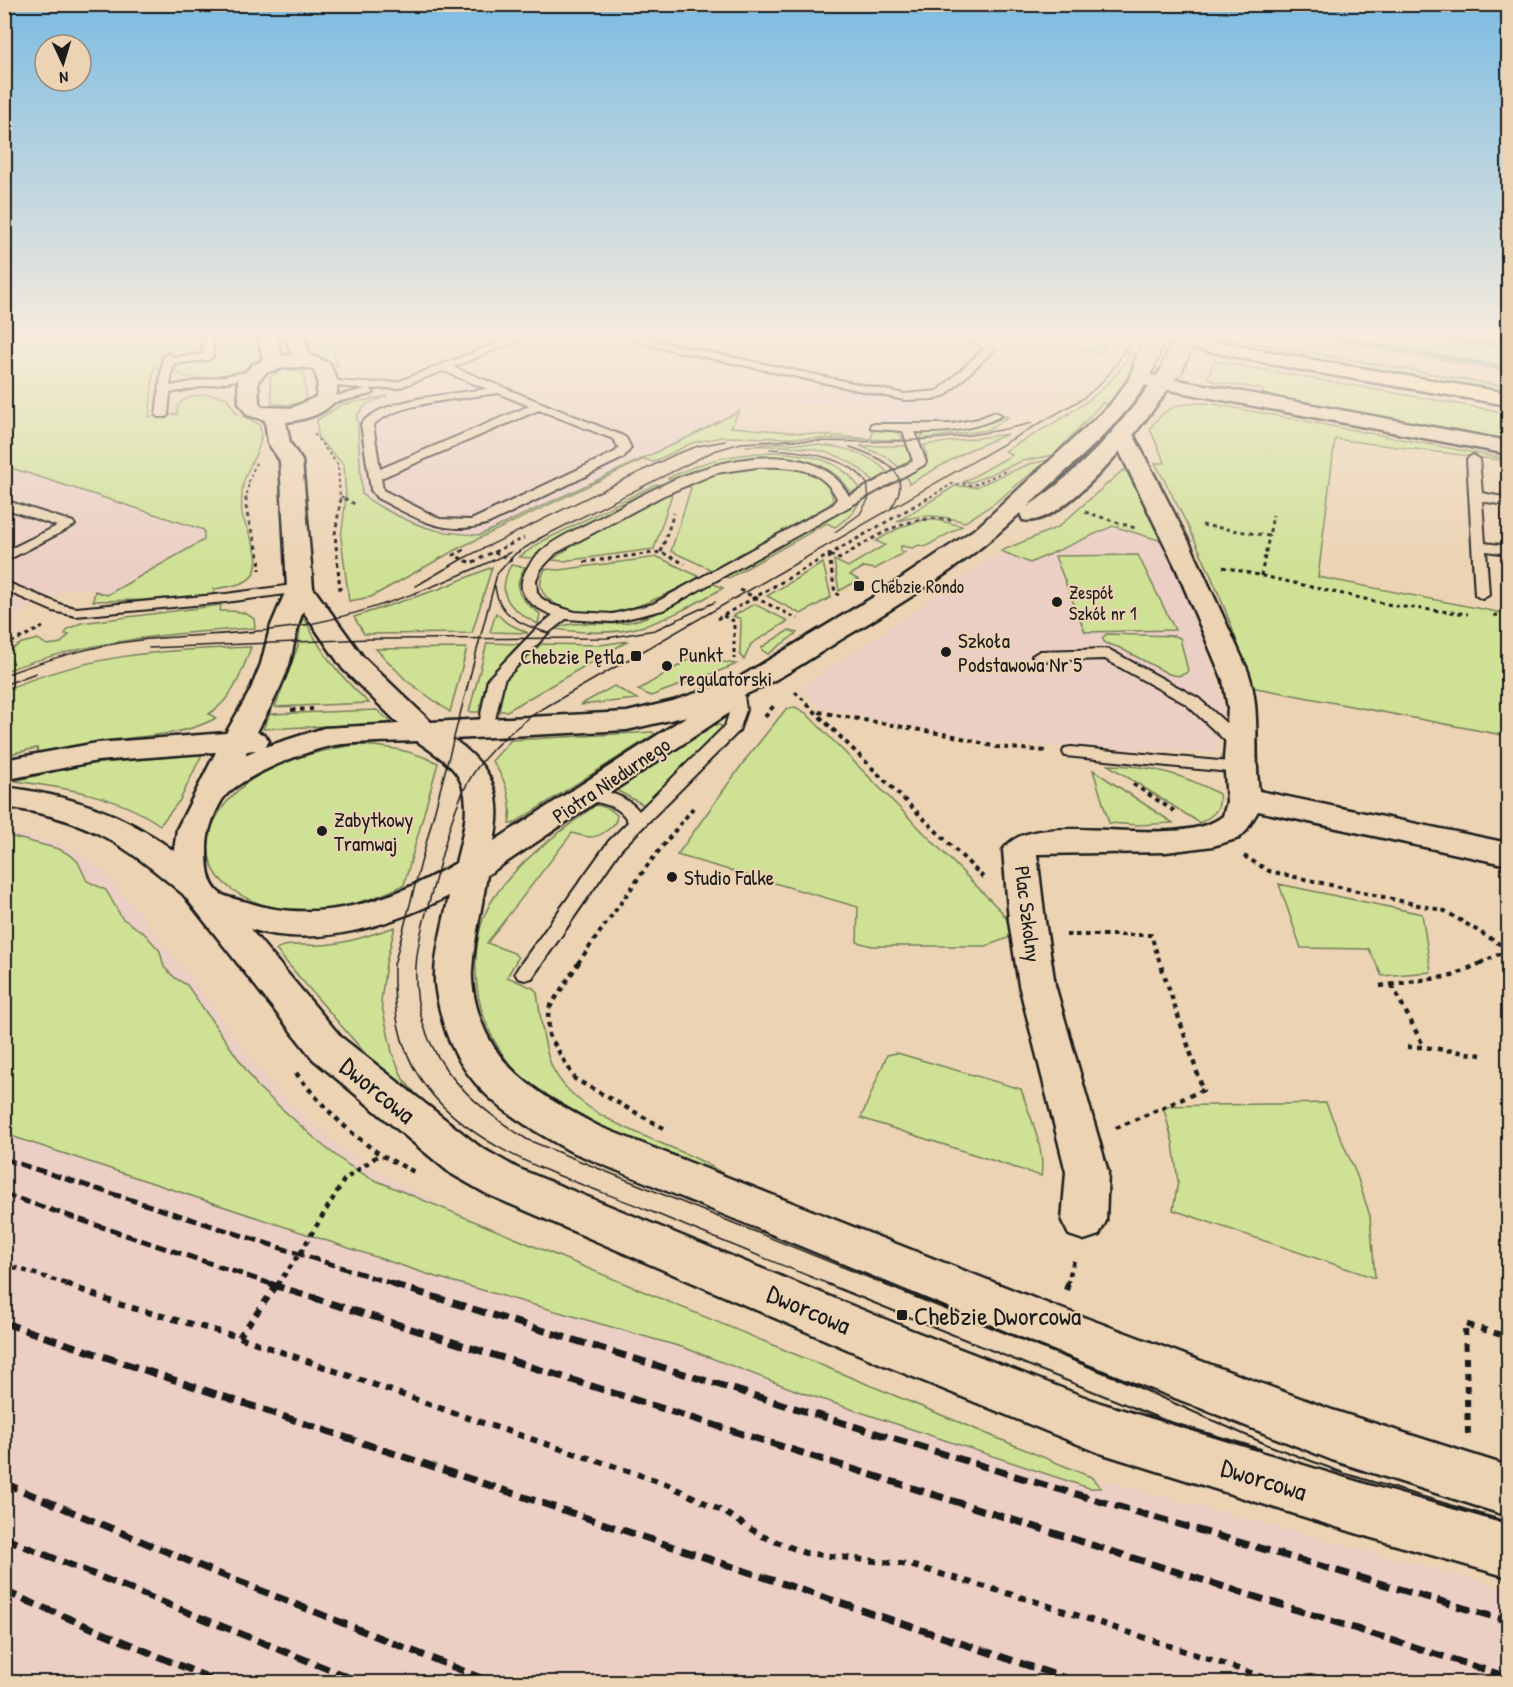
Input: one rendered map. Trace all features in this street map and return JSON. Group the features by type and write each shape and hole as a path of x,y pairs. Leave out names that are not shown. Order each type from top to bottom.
{"main road":[{"path":"261,413 275,416 299,437"},
{"path":"202,894 191,865 190,845 193,829 275,664 283,628 300,588 299,437 313,413"},
{"name":"Piotra Niedurnego","path":"324,737 425,734 627,721 682,708 742,681 881,604 987,532 1113,413"},
{"name":"Piotra Niedurnego","path":"987,532 1028,518 1079,480 1139,413"},
{"path":"1342,413 1509,448"},
{"path":"275,416 279,443 299,437"},
{"name":"Plac Szkolny","path":"1084,1221 1087,1172 1037,985 1028,928 1020,850 1028,844 1041,841 1171,840 1211,835 1226,830 1238,819 1244,807 1241,770 1242,698 1225,649 1165,514 1122,434"},
{"path":"300,588 353,663 425,734 462,760 472,772 480,788 482,826 471,869 453,972 456,1001 467,1038 486,1070 533,1110 585,1139 1039,1322 1332,1435 1509,1491"},
{"name":"Piotra Niedurnego","path":"202,894 235,914 265,922 296,926 345,922 400,906 530,835 742,681"},
{"path":"159,745 211,732 238,720 253,710"},
{"path":"4,770 91,752 159,745 324,737"},
{"path":"208,795 224,781 265,757 324,737"},
{"path":"1241,770 1509,854"},
{"name":"Dworcowa","path":"4,797 76,809 112,824 151,848 202,894 327,1048 465,1160 502,1181 901,1348 1100,1428 1365,1510 1509,1551"},
{"path":"463,917 491,877 530,835"}],"lane":[{"path":"382,413 374,416 367,424 377,490 387,499 436,522 465,525 495,515 619,455 625,448 622,440 617,437 555,413"},
{"path":"375,476 522,413"},
{"path":"874,426 908,428 974,424 995,415"},
{"path":"840,506 843,498 838,487 831,478 815,468 796,463 771,462 710,470 672,486 551,550 538,564 529,581 530,591 542,606 562,615 583,618 611,618 658,607 920,462 908,428"},
{"path":"1473,459 1482,595"},
{"path":"1475,496 1509,502"},
{"path":"4,504 68,525 4,558"},
{"path":"1479,546 1509,550"},
{"path":"4,585 58,608 76,612 226,598 300,588"},
{"path":"486,730 496,679 542,631 562,615"},
{"path":"1040,656 1108,654 1192,701 1241,770"},
{"path":"525,973 615,845 733,728 742,681"},
{"path":"1078,753 1241,770"},
{"path":"586,795 611,799 630,810 637,824"}],"path":[{"path":"226,598 223,590 250,583 260,573 260,547 247,516 247,483 258,457"},
{"path":"338,465 341,496 334,534 341,600"},
{"path":"717,619 952,484"},
{"path":"1082,511 1138,529"},
{"path":"1261,576 1273,515"},
{"path":"829,555 839,559 899,524 915,518 946,519 987,532"},
{"path":"1202,525 1269,536"},
{"path":"493,552 524,538"},
{"path":"829,555 835,593 840,595"},
{"path":"1183,555 1261,576 1396,606 1469,614"},
{"path":"760,600 800,620"},
{"path":"723,615 734,621 734,659 742,681"},
{"path":"791,625 807,615"},
{"path":"1490,615 1509,616"},
{"path":"791,689 818,712 1028,928 1151,935 1203,1090 1115,1128 1076,1130"},
{"path":"763,720 776,702"},
{"path":"818,712 954,736 996,747 1078,753 1269,871 1445,911 1509,950"},
{"path":"672,1133 575,1079 549,1035 548,1010 608,920 650,862 697,804"},
{"path":"1380,986 1452,976 1509,950"},
{"path":"1392,985 1424,1047"},
{"path":"1407,1047 1424,1047 1481,1055"},
{"path":"239,1337 299,1255 344,1180 380,1154"},
{"path":"4,1264 47,1276 118,1304 239,1337 664,1483 724,1512 762,1536 805,1553 910,1565 1034,1601 1278,1683"},
{"path":"1065,1291 1070,1276"},
{"path":"1468,1443 1465,1324 1509,1337"}],"shaded area":[{"path":"358,413 736,413 481,535 430,531 375,504 362,494"},
{"path":"877,413 1020,413 1008,417 986,413 981,419 973,421 914,425 876,422"},
{"path":"5,466 204,530 205,540 107,595 74,587 5,621"},
{"name":"Zespół Szkół nr 1","path":"1113,526 1162,541 1204,640 1224,708 1217,753 995,743 820,708 801,688 1001,551 1030,563"},
{"path":"4,831 58,843 81,855 104,873 137,909 276,1090 335,1144 369,1167 452,1212 1091,1477 1508,1589 1508,1682 5,1682"}],"green space":[{"path":"5,413 149,413 149,417 177,413 236,413 259,424 261,432 259,448 245,477 242,502 243,518 254,544 256,557 253,576 237,584 214,589 214,594 143,600 93,601 95,591 107,595 204,540 204,530 5,466"},
{"path":"329,413 359,413 357,415 362,494 369,500 394,514 436,530 480,535 736,413 738,413 731,427 871,439 874,429 887,429 898,433 903,440 722,437 692,443 653,462 644,459 459,548 371,597 349,601 341,538 346,498 344,465 318,438 317,420"},
{"path":"1069,413 1093,413 1054,455 1022,461 972,482 962,483 1012,455 1005,451"},
{"path":"1260,413 1508,459 1508,461 1335,439 1318,577 1508,614 1508,736 1251,687 1233,629 1210,572 1155,463 1165,463 1150,429 1162,414"},
{"path":"1353,413 1508,413 1508,441"},
{"path":"1004,416 1008,417 988,430 920,439 924,433 985,424"},
{"path":"1008,434 969,450 909,484 906,475 921,467 926,461 924,445"},
{"path":"776,443 821,445 851,451 877,463 888,473 873,482 846,460 814,449 745,446"},
{"path":"860,446 908,446 912,459 899,467 885,456"},
{"path":"775,452 800,454 823,460 844,471 860,489 851,492 835,474 815,463 792,458 767,457 742,460 717,465 673,480 668,478 695,466 720,459 745,454"},
{"path":"1048,460 992,505 965,522 931,516 914,517 897,522 955,486 976,487 1029,464"},
{"path":"759,465 793,468 815,474 824,480 830,489 833,501 828,506 712,570 671,551 691,488 685,485 711,475"},
{"path":"1123,470 1127,472 1162,541 1113,526 1030,563 1001,551 1058,527"},
{"path":"656,484 662,486 553,542 532,558 519,557 543,541"},
{"path":"673,491 654,549 563,561 552,560 580,540"},
{"path":"860,501 852,514 835,527 827,523 729,578 725,576"},
{"path":"932,519 962,526 925,547 901,546 901,552 905,552 875,569 864,567 850,575 859,580 839,591 834,560 848,567 885,545 876,541 883,537 910,524"},
{"path":"1138,555 1175,630 1085,632 1055,556"},
{"path":"658,557 700,577 647,603 607,613 588,614 569,610 551,601 542,590 541,582 545,569 559,570"},
{"path":"823,563 831,597 801,614 767,596"},
{"path":"511,565 525,567 518,582 518,588 523,599 540,614 538,624 520,613 508,601 504,585"},
{"path":"492,567 472,633 364,634 354,617 439,589"},
{"path":"712,583 723,588 662,620 644,626 604,632 555,629 571,624 624,623 647,617"},
{"path":"754,604 788,621 751,644 744,660 740,655 741,619 733,616"},
{"path":"221,605 220,611 238,612 250,616 254,619 255,628 128,640 66,652 5,671 5,653 22,643 38,639 47,645 61,643 69,635 65,634 68,629 81,623"},
{"path":"496,613 507,623 528,633 490,632"},
{"path":"303,619 333,665 369,703 275,707 298,646"},
{"path":"789,630 797,633 768,654 762,650 762,647"},
{"path":"1107,634 1180,638 1188,671 1179,676 1169,674 1118,647 1105,643 1102,638"},
{"path":"628,641 507,711 499,711 505,681 541,644 600,645"},
{"path":"487,643 519,644 487,678 479,712 469,712"},
{"path":"251,647 231,693 218,708 209,714 216,718 205,723 170,733 38,752 37,748 5,755 5,690 36,678 96,661 155,652"},
{"path":"467,648 450,712 407,681 376,649"},
{"path":"698,654 707,659 736,664 651,696 638,690"},
{"path":"614,686 637,699 580,705"},
{"path":"795,707 806,713 1001,911 1013,928 1008,938 986,946 872,946 857,942 858,907 677,855 746,759 786,709"},
{"path":"377,710 392,723 263,729 270,714"},
{"path":"714,725 720,725 722,728 644,805 616,790"},
{"path":"653,732 655,734 513,824 509,824 510,807 507,791 492,761 511,740"},
{"path":"355,745 398,750 438,763 404,885 384,894 340,907 294,910 271,907 250,900 224,883 212,867 208,847 215,820 227,802 257,776 276,766 315,753"},
{"path":"202,754 180,800 160,825 126,806 90,794 15,781 80,765"},
{"path":"1108,765 1152,769 1179,776 1219,794 1219,804 1212,815 1200,823"},
{"path":"1093,770 1173,823 1138,825 1109,823"},
{"path":"596,805 608,808 617,815 614,824 596,836 588,837 572,833 487,943 514,953 518,958 507,977 537,992 547,1053 553,1069 564,1086 579,1100 616,1123 700,1160 734,1181 567,1115 525,1082 510,1065 488,1027 477,984 476,960 479,935 486,911 516,870 555,835"},
{"path":"5,835 59,849 72,856 78,862 87,881 106,890 122,918 145,934 160,951 164,967 175,978 187,985 258,1087 321,1144 348,1165 370,1178 1091,1477 1101,1488 1089,1488 803,1393 685,1348 433,1276 5,1134"},
{"path":"1279,884 1422,914 1431,972 1382,976 1369,949 1301,948"},
{"path":"395,927 386,963 381,1002 392,1052 403,1079 439,1121 382,1073 276,950 289,945 327,945"},
{"path":"897,1053 1021,1089 1039,1143 1041,1176 861,1118 887,1055"},
{"path":"1326,1103 1357,1176 1370,1216 1375,1278 1173,1210 1178,1182 1173,1143 1163,1106"}],"tram line":[{"path":"887,1285 528,1140 504,1124 463,1089 446,1069 432,1047 417,996 416,966 419,944 458,802 479,766 513,731 537,712 1058,413"},
{"path":"790,440 848,442 940,438 971,435 1032,423"},
{"path":"785,440 790,440"},
{"path":"544,536 714,451 741,443 790,440"},
{"path":"416,586 462,559 676,454 698,446 725,441"},
{"path":"850,447 883,461 897,476 900,485 891,508"},
{"path":"770,449 808,453 837,461 860,475 867,484 869,498 860,514 835,532"},
{"path":"480,639 497,574 515,554 544,536"},
{"path":"538,539 544,536"},
{"path":"4,675 72,653 123,642 264,631 332,619 410,595 511,552"},
{"path":"495,586 497,597 507,613 514,619 551,634"},
{"path":"480,639 607,638 655,630 715,602"},
{"path":"149,648 370,639 480,639"},
{"path":"480,639 394,965 394,995 398,1024 412,1065 440,1103 464,1125 522,1159 831,1285"},
{"path":"4,685 36,673"},
{"path":"827,1284 1164,1420 1261,1449"},
{"path":"883,1284 1122,1380 1268,1445 1341,1472"},
{"path":"1333,1470 1508,1522"}],"railway":[{"path":"4,1159 396,1285"},
{"path":"4,1194 274,1285"},
{"path":"270,1284 1508,1677"},
{"path":"392,1284 1038,1483 1508,1621"},
{"path":"4,1323 1077,1682"},
{"path":"4,1483 217,1573 491,1682"},
{"path":"4,1538 360,1682"},
{"path":"4,1591 219,1682"}],"place":[{"name":"Chebzie Rondo","path":"859,586"},
{"name":"Zespół Szkół nr 1","path":"1057,602"},
{"name":"Szkoła Podstawowa Nr 5","path":"946,652"},
{"name":"Chebzie Pętla","path":"636,656"},
{"name":"Punkt regulatorski","path":"667,666"},
{"name":"Zabytkowy Tramwaj","path":"322,831"},
{"name":"Studio Falke","path":"672,877"},
{"name":"Chebzie Dworcowa","path":"902,1315"}]}
